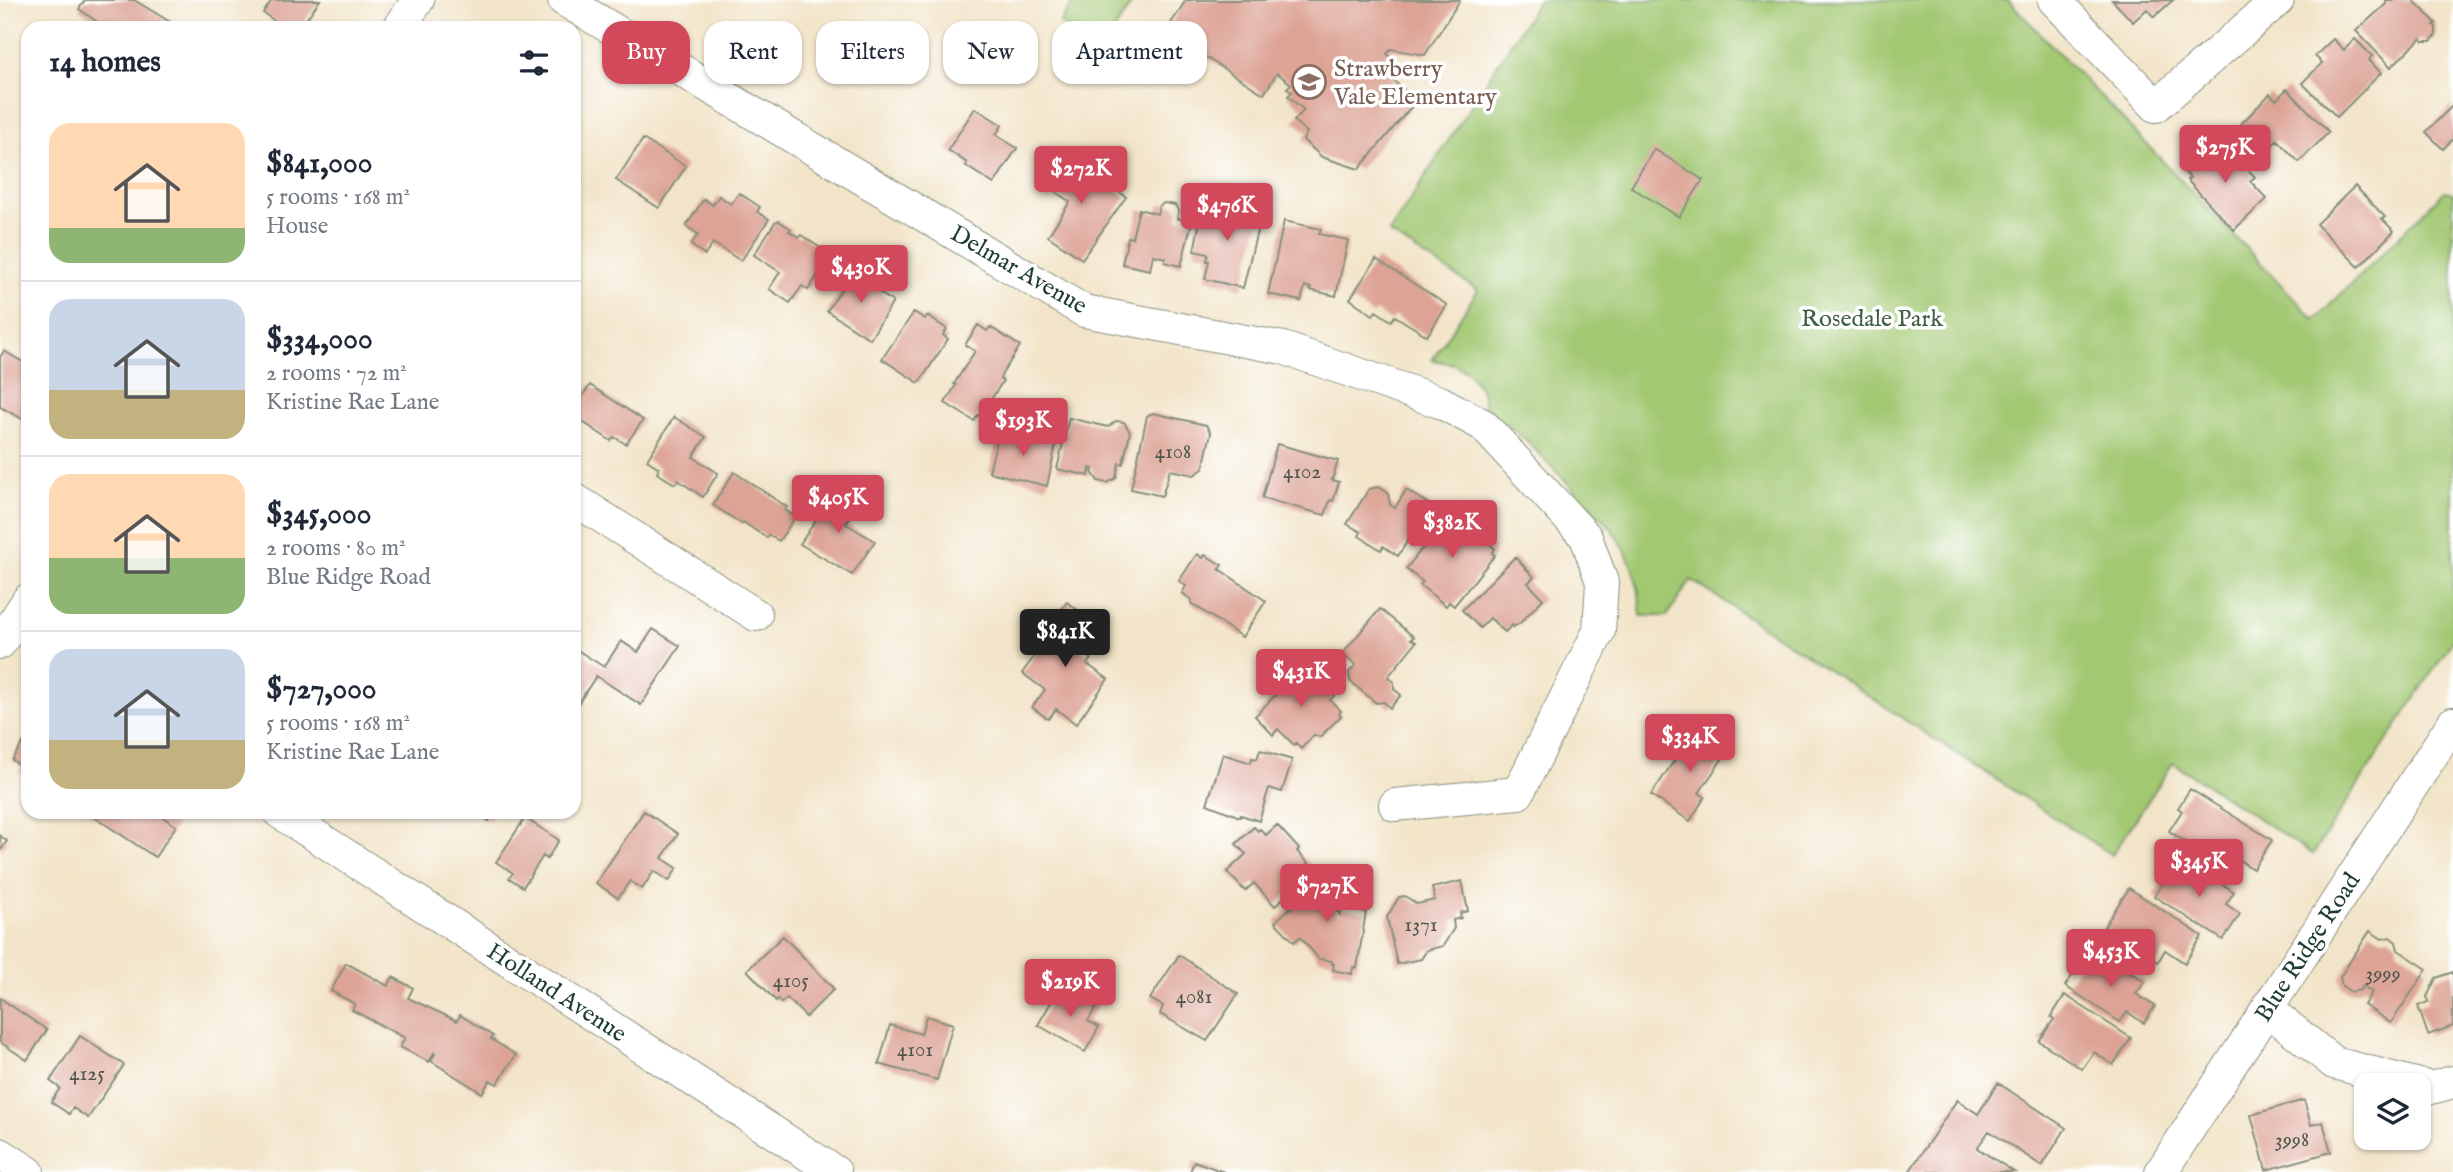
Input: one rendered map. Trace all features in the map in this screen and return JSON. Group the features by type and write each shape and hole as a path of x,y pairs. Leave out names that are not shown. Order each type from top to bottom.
{"street":[{"path":"404,21 418,0"},
{"name":"Delmar Avenue","path":"564,0 1084,311 1283,348 1440,402 1483,425 1586,537 1602,582 1599,631 1518,793 1395,805"},
{"path":"2054,0 2157,106 2278,0"},
{"path":"581,503 756,615"},
{"path":"8,639 21,614"},
{"name":"Blue Ridge Road","path":"2161,1172 2453,723"},
{"name":"Holland Avenue","path":"290,819 835,1172"},
{"path":"2266,1009 2334,1063 2431,1088 2453,1082"},
{"path":"0,1154 28,1172"}],"green space":[{"path":"1075,0 1134,0 1120,21 1061,21"},
{"name":"Rosedale Park","path":"1539,0 2008,0 2315,320 2445,191 2453,193 2453,640 2313,854 2173,763 2112,855 1691,580 1667,616 1641,616 1633,569 1611,528 1526,440 1485,408 1482,391 1469,373 1454,364 1432,360 1478,290 1389,233"}],"building":[{"path":"85,0 134,0 169,21 96,21 79,9"},
{"path":"272,0 320,0 305,21 275,21 263,13"},
{"path":"1186,0 1460,0 1425,55 1391,49 1387,54 1402,68 1392,79 1416,101 1359,169 1322,157 1303,140 1307,132 1294,121 1304,110 1288,96 1292,92 1287,88 1291,84 1277,73 1264,94 1207,58 1207,21 1173,21"},
{"path":"2112,0 2173,0 2154,17 2147,9 2133,22"},
{"path":"2386,0 2413,0 2436,23 2436,35 2431,41 2423,41 2421,38 2391,67 2356,31 2386,4"},
{"path":"2333,39 2344,50 2355,39 2372,56 2369,60 2381,73 2337,117 2302,83 2322,63 2315,56"},
{"path":"2287,89 2329,132 2299,162 2277,140 2262,155 2237,128 2270,94 2276,100"},
{"path":"2453,105 2453,139 2443,149 2426,132"},
{"path":"975,108 1002,125 996,135 1017,148 994,184 966,166 967,163 948,150"},
{"path":"643,139 686,166 659,208 616,180"},
{"path":"1654,149 1703,180 1679,217 1631,187"},
{"path":"2217,149 2228,149 2255,177 2250,181 2267,199 2234,230 2187,180 2190,178 2181,168 2200,150 2208,158"},
{"path":"1061,155 1126,197 1082,259 1048,236 1070,202 1043,183"},
{"path":"2355,186 2385,217 2382,219 2394,231 2359,267 2316,224"},
{"path":"739,193 760,207 757,212 769,219 741,261 713,243 705,255 691,245 698,234 686,226 704,199 713,205 719,196 731,204"},
{"path":"1164,203 1175,205 1179,211 1177,218 1192,222 1181,266 1164,262 1166,258 1153,255 1150,270 1122,264 1128,237 1132,238 1139,209 1157,214 1159,206"},
{"path":"1204,203 1261,215 1243,288 1205,279 1208,254 1194,251 1198,221"},
{"path":"779,221 791,229 789,231 799,237 801,235 831,255 808,290 802,286 790,303 769,289 780,272 754,255 775,222"},
{"path":"1284,221 1321,229 1319,234 1348,240 1336,296 1310,290 1311,288 1305,286 1301,301 1268,294"},
{"path":"1376,259 1447,305 1427,336 1395,316 1391,321 1376,311 1373,315 1350,299"},
{"path":"854,270 883,288 880,293 893,302 870,339 827,311"},
{"path":"914,312 925,319 927,316 947,329 943,335 948,339 919,383 882,359"},
{"path":"978,325 987,331 990,327 1020,346 1002,374 1000,379 1003,381 974,421 945,403 975,351 965,345"},
{"path":"4,351 21,361 21,418 0,407 0,357"},
{"path":"590,385 643,420 626,444 614,437 611,441 581,421 581,398"},
{"path":"1153,413 1206,425 1211,433 1203,469 1194,475 1170,470 1162,496 1131,489 1147,416"},
{"path":"674,417 706,437 693,457 718,473 703,497 678,480 675,484 657,473 659,468 647,460"},
{"path":"1069,418 1108,427 1116,421 1124,422 1130,432 1123,464 1119,463 1116,478 1107,483 1098,481 1090,468 1089,476 1057,469"},
{"path":"999,431 1056,444 1047,486 989,472"},
{"path":"1277,444 1338,461 1332,480 1339,482 1325,515 1262,498"},
{"path":"734,472 787,507 785,510 795,517 779,541 769,535 767,538 713,505"},
{"path":"1379,487 1388,493 1390,505 1395,508 1406,490 1430,505 1398,556 1383,546 1381,550 1359,536 1361,532 1347,524 1369,489"},
{"path":"836,490 859,505 846,524 875,541 852,575 800,544"},
{"path":"1452,511 1495,549 1492,553 1495,555 1454,606 1449,602 1446,606 1420,585 1423,582 1406,569"},
{"path":"1197,554 1203,558 1205,555 1222,565 1219,569 1266,601 1242,637 1191,603 1192,600 1182,593 1186,586 1179,581"},
{"path":"1515,557 1534,577 1528,583 1543,599 1520,623 1513,627 1512,625 1505,632 1490,618 1480,628 1462,610"},
{"path":"1067,602 1092,621 1074,645 1091,659 1087,664 1108,679 1076,724 1056,709 1048,719 1032,707 1045,690 1022,673 1049,637 1053,640 1057,635 1047,628"},
{"path":"1380,609 1414,637 1411,639 1416,642 1388,677 1394,682 1394,689 1401,695 1390,708 1384,702 1376,703 1350,681 1349,672 1356,665 1342,654"},
{"path":"653,629 680,646 641,705 596,676 581,699 581,652 604,667 621,641 638,652"},
{"path":"1305,665 1335,695 1330,700 1341,711 1341,716 1320,737 1314,735 1301,749 1278,729 1273,735 1255,716"},
{"path":"1697,727 1729,749 1699,793 1705,797 1690,821 1651,795"},
{"path":"21,746 21,766 12,760"},
{"path":"1260,750 1292,760 1282,792 1269,788 1259,821 1241,815 1240,817 1207,804 1223,754 1251,763 1252,758 1257,759"},
{"path":"2190,789 2272,840 2253,869 2228,853 2224,859 2217,855 2214,861 2169,831 2182,811 2178,808"},
{"path":"644,811 678,834 662,858 677,868 669,881 654,871 642,889 630,881 618,898 596,883"},
{"path":"98,819 166,819 176,826 155,857"},
{"path":"524,819 559,840 547,859 543,856 523,887 509,878 513,873 496,862"},
{"path":"1277,825 1314,869 1275,906 1254,883 1245,891 1227,872 1246,854 1236,844 1254,827 1266,835"},
{"path":"0,836 7,841 0,851"},
{"path":"2186,860 2234,892 2226,904 2240,914 2223,940 2154,896 2168,875 2171,877"},
{"path":"1331,871 1354,895 1337,911 1340,915 1341,908 1366,912 1357,968 1353,967 1352,974 1333,970 1332,961 1319,959 1300,937 1294,942 1275,922"},
{"path":"1462,881 1468,911 1460,913 1461,918 1453,920 1454,928 1443,946 1427,950 1421,959 1397,964 1387,917 1399,897 1405,896 1417,904 1435,900 1432,888"},
{"path":"2129,888 2202,936 2185,963 2165,950 2158,962 2104,927"},
{"path":"2370,931 2382,939 2390,937 2396,942 2398,950 2427,969 2391,1023 2364,1005 2372,992 2363,986 2360,990 2351,992 2342,986 2340,977"},
{"path":"783,936 834,989 806,1017 787,998 781,1003 778,999 776,1001 747,970"},
{"path":"2101,953 2145,982 2136,994 2155,1006 2144,1023 2127,1012 2120,1022 2065,986 2079,966 2082,968 2089,957 2096,962"},
{"path":"1179,955 1238,994 1207,1041 1160,1014 1163,1006 1150,999"},
{"path":"346,963 388,986 393,977 413,988 408,998 457,1021 460,1015 493,1036 491,1039 516,1055 497,1084 490,1080 482,1093 431,1061 434,1053 429,1062 400,1047 405,1038 352,1010 355,1004 331,991"},
{"path":"2453,972 2453,1026 2428,1035 2418,1006 2428,1002 2427,997 2436,978"},
{"path":"1061,985 1097,1006 1088,1021 1099,1027 1085,1052 1038,1025"},
{"path":"2065,995 2131,1038 2113,1065 2094,1052 2082,1069 2039,1041 2054,1019 2051,1017"},
{"path":"0,998 47,1030 27,1060 0,1042"},
{"path":"926,1016 953,1024 937,1080 879,1064 890,1025 921,1034"},
{"path":"80,1036 124,1065 88,1118 73,1108 69,1114 51,1102 60,1088 50,1081"},
{"path":"1998,1083 2066,1128 2042,1166 1989,1131 1977,1148 2014,1172 1909,1172 1957,1100 1978,1114"},
{"path":"2304,1100 2311,1125 2323,1122 2331,1152 2266,1170 2251,1115"},
{"path":"1194,1161 1224,1172 1190,1172"}],"place":[{"name":"Strawberry Vale Elementary","path":"1309,82"}]}
